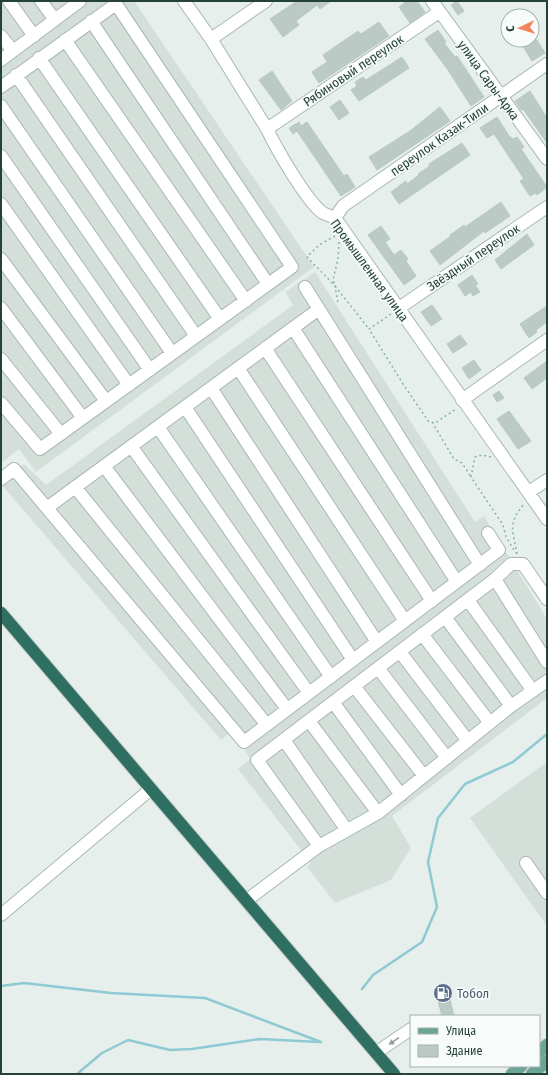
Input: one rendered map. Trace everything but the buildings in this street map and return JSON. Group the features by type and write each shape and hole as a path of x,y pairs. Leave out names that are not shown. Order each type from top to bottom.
{"highway":[{"path":"1,613 394,1074"}],"main road":[{"path":"532,1074 547,1061"},
{"path":"512,1074 520,1067"}],"lane":[{"path":"9,1 34,36"},
{"path":"41,1 54,20"},
{"name":"Промышленная улица","path":"184,1 211,39 267,129 274,145 313,204 323,213 335,218 463,402 547,519"},
{"path":"211,39 266,1"},
{"name":"улица Сары-Арка","path":"432,1 547,159"},
{"path":"1,60 78,2"},
{"path":"1,87 39,58 116,4 292,267 40,449 1,403"},
{"name":"Рябиновый переулок","path":"267,129 439,12"},
{"path":"91,21 268,284"},
{"path":"1,36 13,52"},
{"path":"65,40 246,300"},
{"path":"39,58 220,319"},
{"name":"переулок Казак-Тили","path":"335,218 343,206 547,64"},
{"path":"16,75 196,336"},
{"path":"1,106 172,354"},
{"path":"1,156 150,370"},
{"path":"1,204 129,385"},
{"name":"Звёздный переулок","path":"399,308 547,206"},
{"path":"1,259 106,401"},
{"path":"305,287 480,565"},
{"path":"1,308 83,418"},
{"path":"48,507 318,309"},
{"path":"293,328 457,582"},
{"path":"463,402 547,340"},
{"path":"265,348 432,601"},
{"path":"1,359 61,434"},
{"path":"238,368 405,621"},
{"path":"211,388 377,642"},
{"path":"185,407 354,660"},
{"path":"158,427 331,677"},
{"path":"131,446 309,693"},
{"path":"104,466 287,709"},
{"path":"1,479 14,469 48,507 244,742 499,550 488,533"},
{"path":"530,494 547,480"},
{"path":"75,487 267,725"},
{"path":"319,846 257,760 445,618 495,579 516,560 523,564 547,599"},
{"path":"495,579 547,662"},
{"path":"468,600 533,691"},
{"path":"445,618 511,706"},
{"path":"422,634 490,723"},
{"path":"400,652 468,741"},
{"path":"378,668 447,758"},
{"path":"247,900 319,846 346,829 378,813 511,706 547,681"},
{"path":"354,686 424,776"},
{"path":"333,702 401,795"},
{"path":"308,721 378,813"},
{"path":"284,740 346,829"},
{"path":"1,915 151,789"},
{"path":"526,863 547,893"},
{"path":"376,1052 410,1030"}],"path":[{"path":"338,232 336,236 320,245 307,257 335,286 369,330 429,422 432,422 454,459 462,463 503,525 506,537 516,560"},
{"path":"338,304 333,280 338,259 339,235"},
{"path":"369,330 399,308"},
{"path":"432,422 435,422 463,402"},
{"path":"471,477 475,457 482,455 506,461"},
{"path":"516,560 512,528 514,516 530,494"}],"shaded area":[{"path":"1,1 134,1 314,267 36,472 19,449 1,463"},
{"path":"315,272 475,522 484,516 547,619 547,698 392,816 411,848 391,880 335,903 307,867 311,863 238,769 250,759 245,750 230,733 221,740 1,484 24,464 46,485 293,305 285,292"},
{"path":"547,762 547,926 470,818"}],"waterway":[{"path":"362,989 373,975 422,942 437,907 428,862 438,818 465,784 513,762 547,734"},
{"path":"1,986 24,983 111,993 205,998 321,1042"},
{"path":"77,1074 102,1053 128,1040 170,1050 192,1049 260,1039 319,1042"}],"place":[{"name":"Тобол","path":"443,993"}]}
